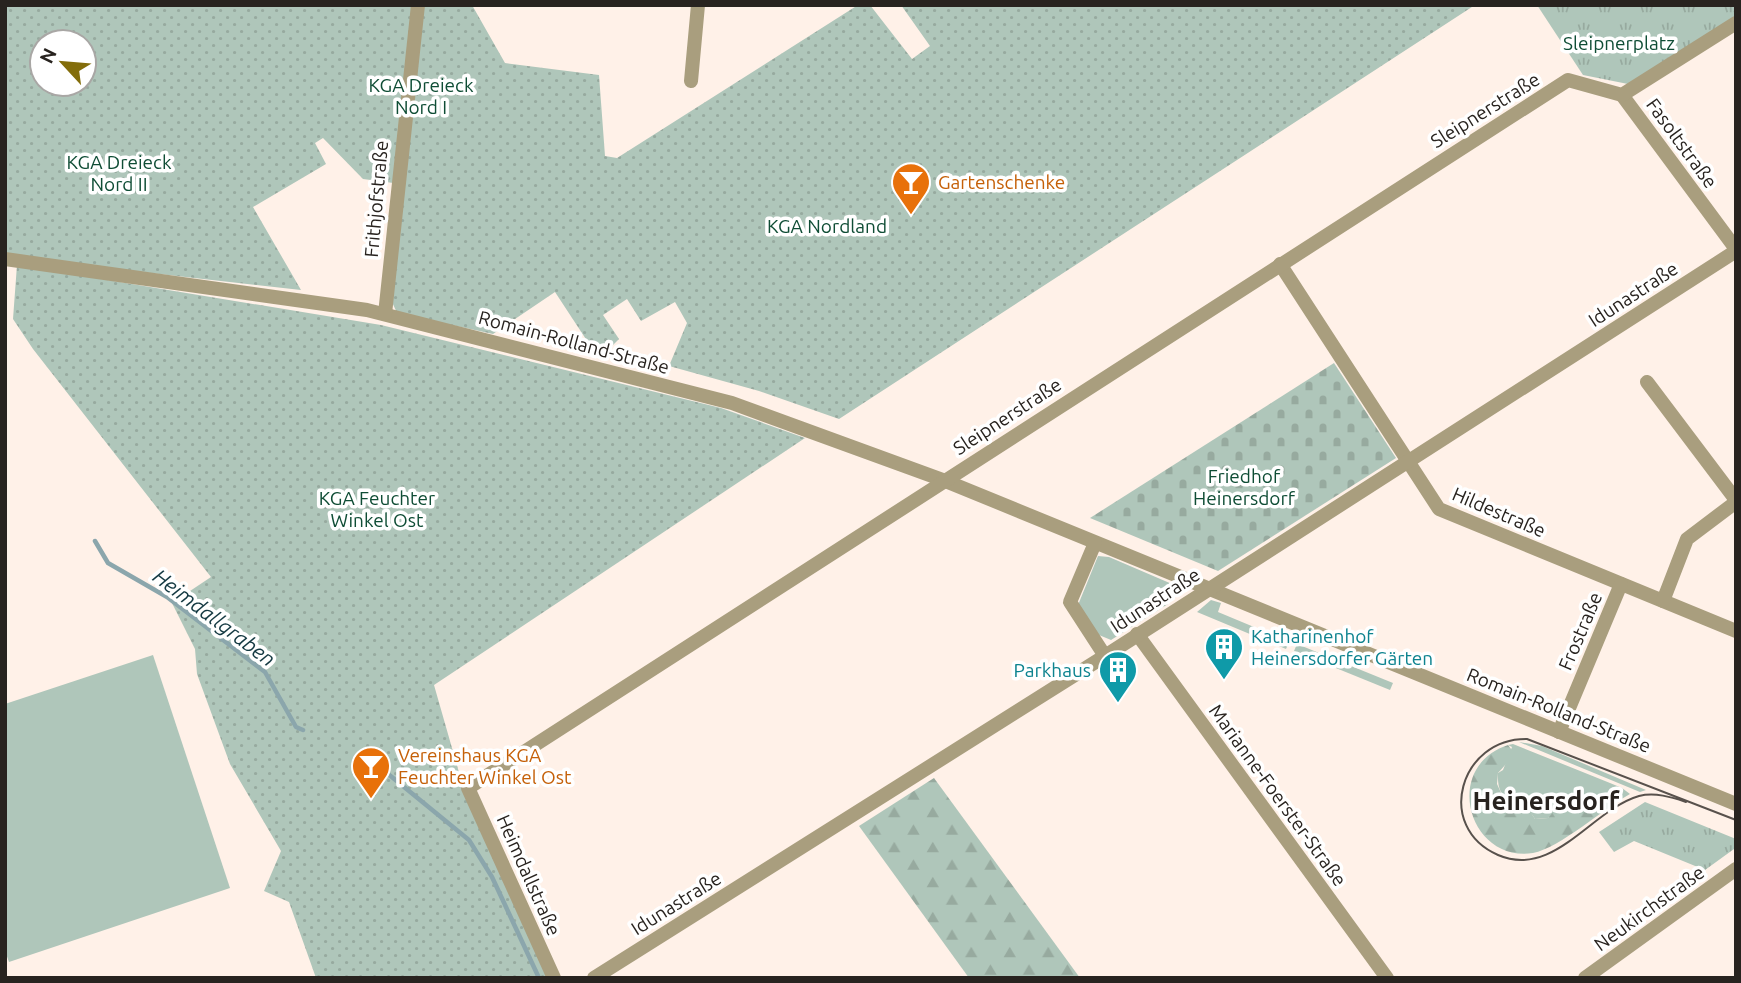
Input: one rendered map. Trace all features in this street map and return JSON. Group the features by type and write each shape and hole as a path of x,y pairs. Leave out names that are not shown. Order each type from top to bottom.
{"street":[{"name":"Frithjofstraße","path":"385,314 418,5"},
{"path":"691,81 698,5"},
{"path":"1622,94 1736,23"},
{"name":"Sleipnerstraße","path":"468,788 943,480 1569,80 1622,94"},
{"name":"Fasoltstraße","path":"1622,94 1736,250"},
{"name":"Idunastraße","path":"594,978 1105,656 1736,250"},
{"name":"Romain-Rolland-Straße","path":"5,259 327,303 385,314 732,403 943,480 1736,804"},
{"name":"Hildestraße","path":"1280,264 1439,509 1736,631"},
{"path":"1647,382 1736,501 1687,539 1663,601"},
{"path":"1095,543 1070,602 1105,656"},
{"name":"Frostraße","path":"1559,732 1621,584"},
{"name":"Marianne-Foerster-Straße","path":"1137,634 1387,978"},
{"name":"Heimdallstraße","path":"468,788 554,978"},
{"name":"Neukirchstraße","path":"1585,978 1736,869"}],"green space":[{"name":"KGA Nordland","path":"5,5 472,5 505,63 599,75 605,156 617,158 858,5 870,5 912,59 930,46 901,5 1475,5 839,419 759,391 669,366 687,323 675,302 641,321 627,299 603,315 619,339 599,359 555,292 493,334 397,313 392,302 401,184 363,179 323,138 315,143 326,164 253,207 301,290 27,259 5,252"},
{"name":"Sleipnerplatz","path":"1537,5 1736,5 1736,16 1628,84 1583,75"},
{"name":"KGA Feuchter Winkel Ost","path":"17,265 381,325 721,408 805,438 434,685 464,790 548,978 316,978 289,902 264,891 281,851 230,764 197,674 195,649 172,603 211,577 33,349 13,319"},
{"name":"Friedhof Heinersdorf","path":"1334,363 1396,458 1218,571 1090,518"},
{"path":"1098,556 1109,557 1172,584 1163,602 1168,604 1111,640 1099,635 1078,605"},
{"path":"1211,600 1221,603 1218,612 1278,637 1283,629 1293,633 1286,649 1197,612"},
{"path":"1297,644 1393,683 1390,690 1294,651"},
{"path":"153,655 230,888 9,962 5,951 5,704"},
{"path":"1519,742 1542,746 1646,790 1640,792"},
{"path":"1513,744 1622,788 1605,797 1600,805 1589,809 1574,798 1548,818 1535,819 1530,812 1505,797 1498,784 1498,773 1503,770 1512,747 1508,745"},
{"path":"1508,745 1515,754 1498,773 1497,784 1503,797 1518,800 1523,808 1528,808 1535,819 1548,818 1567,797 1574,798 1589,809 1600,805 1606,796 1615,790 1622,788 1630,794 1544,850 1533,853 1511,852 1493,843 1479,829 1471,811 1470,791 1475,773 1487,756"},
{"path":"934,778 1080,978 969,978 859,826"},
{"path":"1645,802 1736,839 1734,849 1705,870 1634,841 1614,852 1599,832"}],"waterway":[{"name":"Heimdallgraben","path":"95,541 108,563 167,597 265,672 296,727 303,730"},
{"name":"Heimdallgraben","path":"371,760 469,840 492,877 539,978"}],"tram line":[{"path":"1686,802 1657,795 1639,796 1605,814 1555,851 1537,858 1518,860 1498,855 1478,842 1466,825 1461,806 1463,786 1472,768 1485,753 1504,743 1527,739 1736,820"}],"place":[{"name":"Gartenschenke","path":"911,216"},
{"name":"Katharinenhof Heinersdorfer Gärten","path":"1224,681"},
{"name":"Parkhaus","path":"1118,704"},
{"name":"Vereinshaus KGA Feuchter Winkel Ost","path":"371,800"}],"district":[{"name":"Heinersdorf","path":"1546,801"}],"park label":[{"name":"KGA Dreieck Nord I","path":"421,96"},
{"name":"KGA Dreieck Nord II","path":"119,173"}]}
